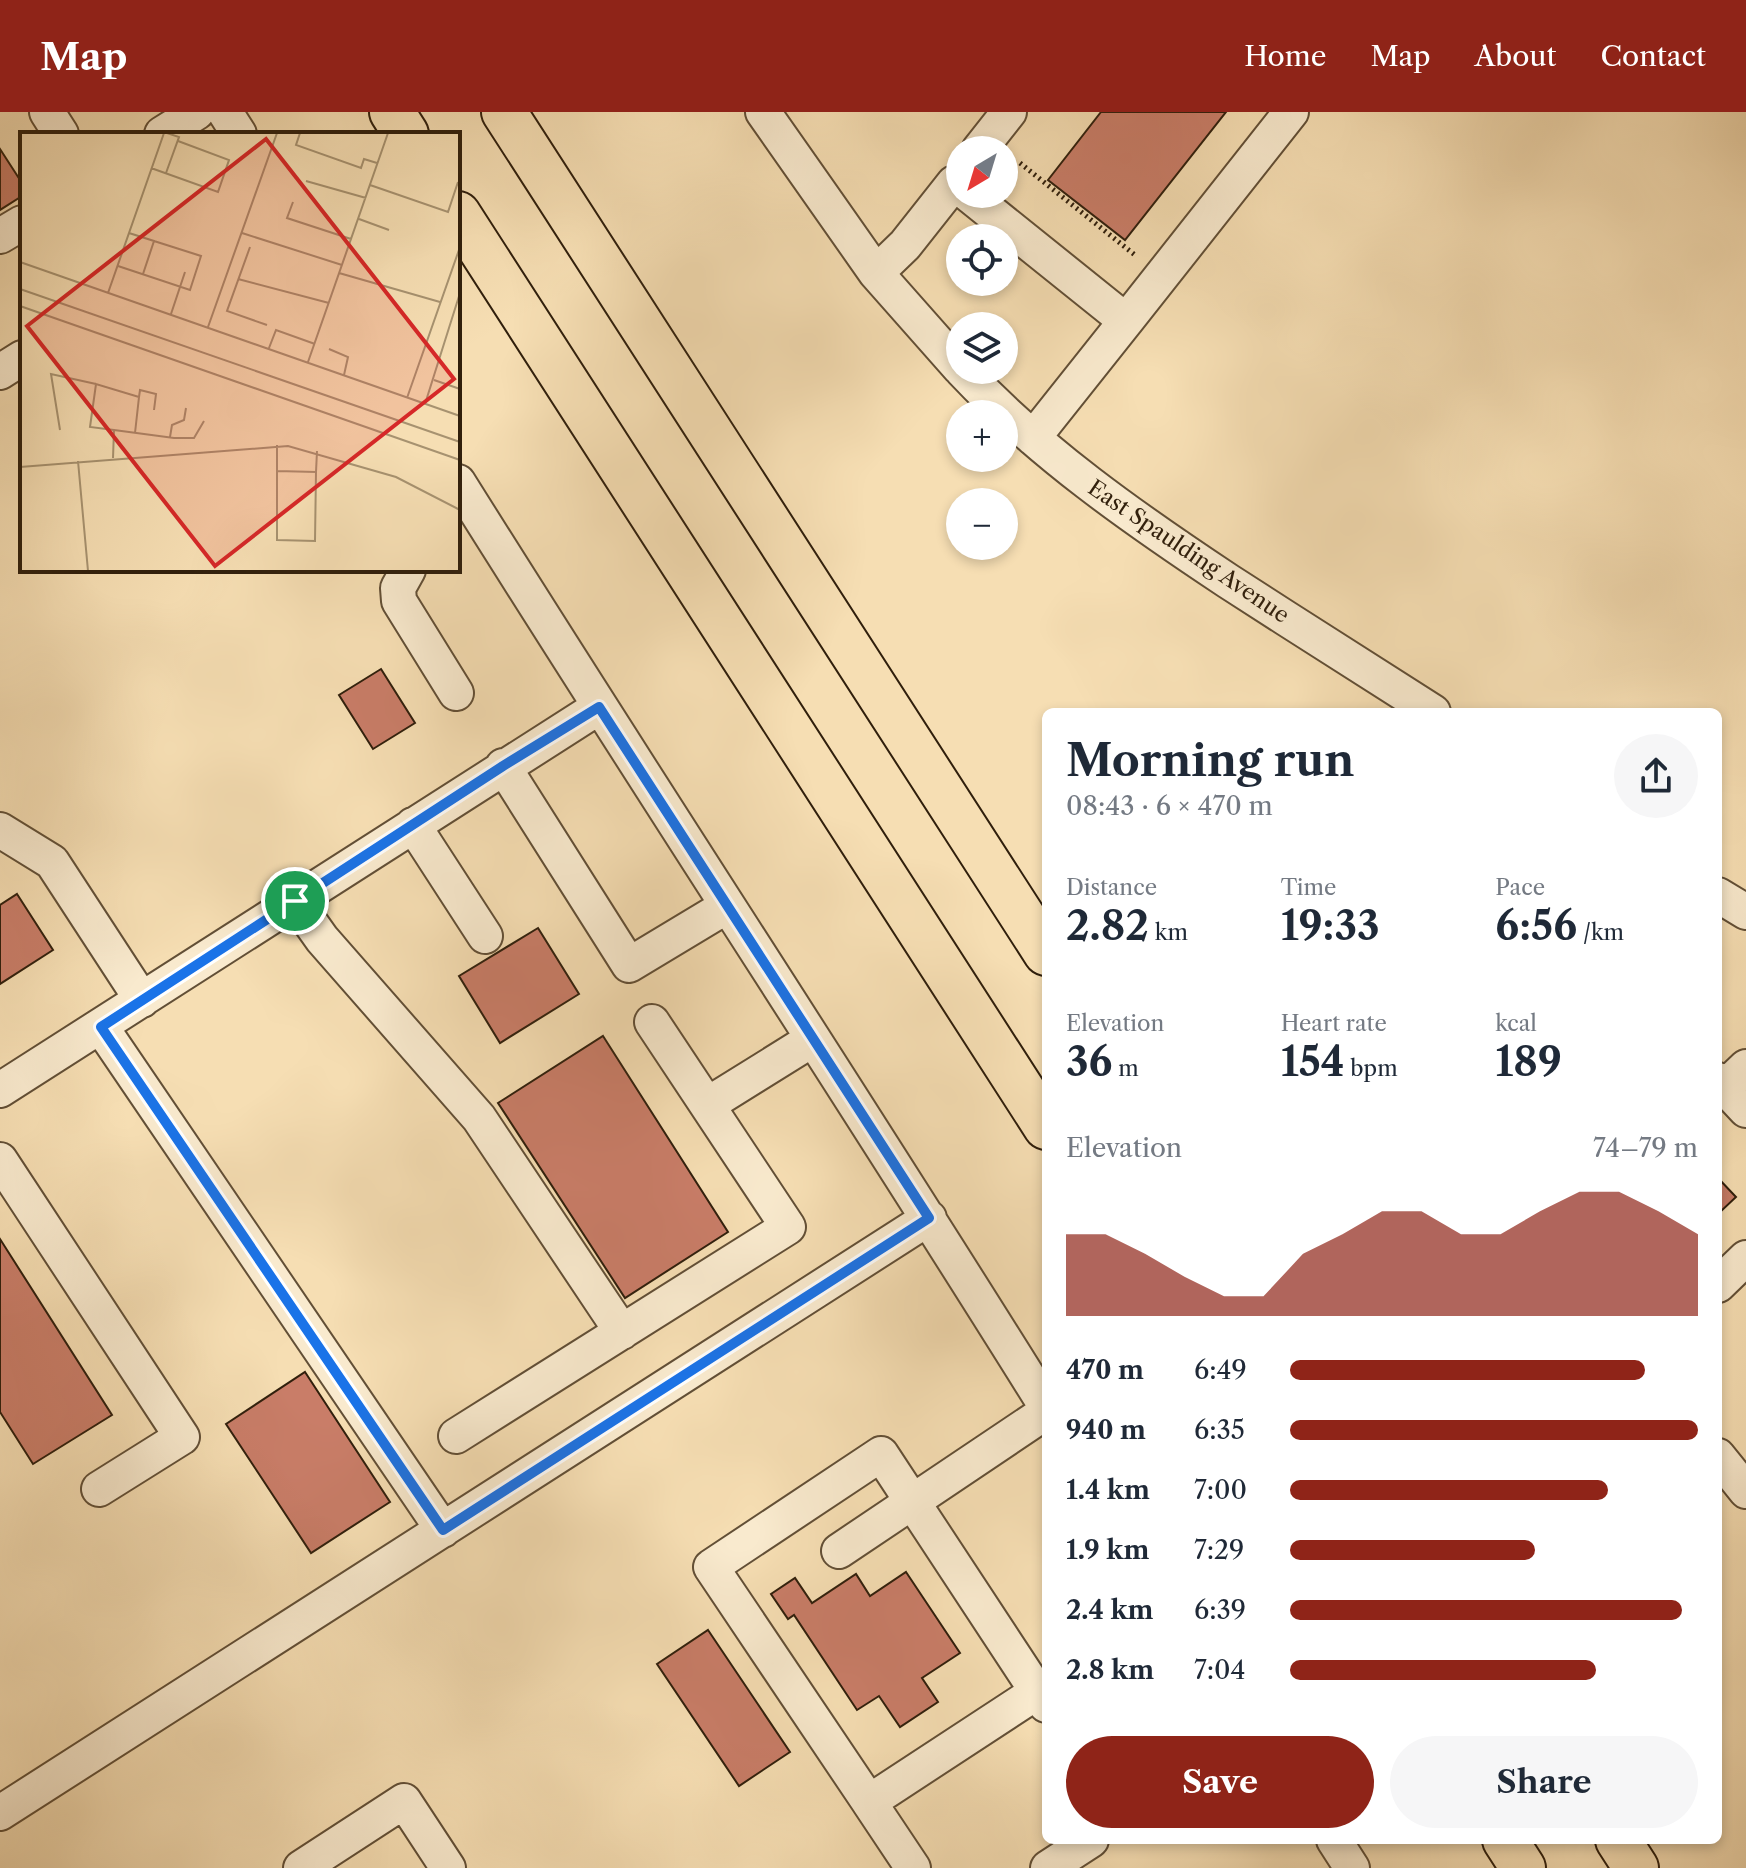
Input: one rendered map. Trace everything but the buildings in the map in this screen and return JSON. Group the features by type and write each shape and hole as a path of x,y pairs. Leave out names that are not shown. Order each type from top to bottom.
{"highway":[{"path":"392,112 405,132"},
{"path":"504,112 1042,947"},
{"path":"460,217 1042,1121"},
{"path":"1508,1844 1523,1868"},
{"path":"1621,1844 1636,1868"}],"street":[{"path":"47,112 60,132"},
{"path":"165,132 197,112"},
{"path":"225,112 238,132"},
{"name":"East Spaulding Avenue","path":"763,112 876,273 946,352"},
{"path":"990,136 1009,112"},
{"path":"1033,438 1291,112"},
{"path":"876,273 946,200"},
{"path":"988,208 1126,321"},
{"path":"0,236 20,224"},
{"path":"0,372 20,359"},
{"name":"East Spaulding Avenue","path":"975,384 1033,438 1105,497 1427,708"},
{"path":"460,489 470,526 599,707 929,1218 1042,1400"},
{"path":"407,572 398,588 399,601 456,693"},
{"path":"0,1090 599,707"},
{"path":"503,766 629,965 727,906"},
{"path":"413,825 485,936"},
{"path":"0,830 52,862 142,1000"},
{"path":"1722,897 1746,912"},
{"path":"295,901 322,939 479,1118 622,1332"},
{"path":"456,1436 788,1227 652,1022"},
{"path":"101,1027 443,1530"},
{"path":"707,1105 813,1039"},
{"path":"0,1160 182,1437 99,1489"},
{"path":"0,1813 929,1218"},
{"path":"1722,1281 1746,1258"},
{"path":"839,1551 1042,1415"},
{"path":"869,1802 1042,1698 881,1454 711,1567 913,1868"},
{"path":"1722,1461 1746,1491"},
{"path":"301,1868 404,1801 448,1868"},
{"path":"1048,1868 1085,1844"},
{"path":"1337,1844 1352,1868"}],"path":[{"path":"1020,163 1142,260"}],"route":[{"path":"599,707 929,1218 443,1530 101,1027 295,901 599,707"}]}
